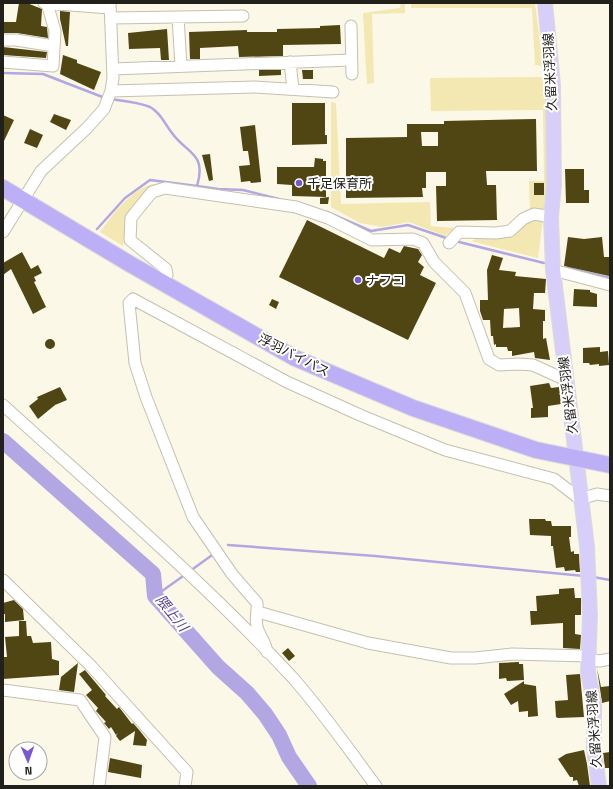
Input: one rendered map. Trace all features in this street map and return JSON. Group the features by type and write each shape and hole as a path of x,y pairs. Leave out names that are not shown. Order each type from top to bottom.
{"highway":[{"name":"浮羽バイパス","path":"3,188 24,199 130,264 295,358 371,392 536,450 610,465"}],"main road":[{"name":"久留米浮羽線","path":"546,3 553,85 554,185 551,217 553,270 580,499 587,546 590,616 588,672 594,703 595,756 599,786"}],"street":[{"path":"3,62 53,66 55,31 46,3 72,4 178,18 243,16"},
{"path":"6,228 41,171 92,124 104,109 112,91 113,69 110,10"},
{"path":"178,18 181,66"},
{"path":"351,26 352,74"},
{"path":"3,40 16,40 54,46"},
{"path":"113,69 351,60"},
{"path":"290,62 293,89"},
{"path":"112,91 254,87 333,92"},
{"path":"162,281 167,275 166,269 130,240 131,218 152,192 164,188 296,207 328,218 372,240 413,239 423,242 434,262 465,293 489,359 499,365 533,365 566,380"},
{"path":"452,239 459,232 496,233 510,231 524,219 534,214 551,217"},
{"path":"553,270 610,285"},
{"path":"267,652 266,643 256,620 258,604 232,574 193,517 146,397 135,363 129,303 134,299 287,382 360,415 445,450 554,479 580,499 597,494 610,496"},
{"path":"3,405 203,588 294,679 324,716 376,786"},
{"path":"3,580 92,667 187,772 185,786"},
{"path":"258,612 355,640 451,658 474,658 512,654 588,657 600,661 610,659"},
{"path":"3,690 80,700 105,737 99,786"}],"shaded area":[{"path":"401,3 405,3 405,13 372,14 374,83 367,84 363,13 400,8"},
{"path":"411,3 535,3 543,66 535,65 532,8 411,8"},
{"path":"542,77 546,94 547,123 545,198 544,209 530,210 529,181 544,181 543,110 431,111 430,78"},
{"path":"331,102 336,103 341,204 430,202 431,226 455,228 445,236 409,222 382,227 360,223 331,207"},
{"path":"152,184 169,185 127,219 123,246 100,232 129,198 136,192"},
{"path":"531,219 543,219 538,258 471,241"}],"building":[{"path":"19,3 27,3 42,9 41,26 47,27 48,38 17,33 3,33 3,22 16,22"},
{"path":"60,11 70,12 68,46 66,46 60,19"},
{"path":"340,25 341,44 283,45 283,56 239,57 238,46 200,48 200,59 190,59 189,32 247,30 247,32 277,32 277,29 320,28 320,26"},
{"path":"167,29 169,60 161,60 160,48 129,49 128,33"},
{"path":"3,47 47,52 46,58 3,55"},
{"path":"63,55 77,60 77,63 101,72 94,90 60,74"},
{"path":"259,70 281,70 281,75 259,76"},
{"path":"302,70 313,70 313,79 303,79"},
{"path":"292,103 325,103 325,135 327,135 327,144 292,145"},
{"path":"54,114 71,120 66,130 50,122"},
{"path":"3,115 14,120 3,143"},
{"path":"536,119 537,171 486,171 487,185 496,185 497,220 437,221 436,186 446,186 446,172 426,172 426,188 422,188 423,197 346,198 346,138 407,137 407,124 444,124 444,121","holes":["421,132 438,132 438,146 422,146"]},
{"path":"255,125 261,182 241,182 239,166 250,165 248,151 243,151 240,127"},
{"path":"30,129 43,135 37,148 24,143"},
{"path":"210,154 213,180 209,181 202,155"},
{"path":"315,158 326,161 326,197 292,196 292,185 277,184 277,167 314,167"},
{"path":"565,169 584,169 584,190 589,190 589,203 566,203"},
{"path":"534,183 544,183 544,195 534,195"},
{"path":"329,197 328,204 320,204 320,198"},
{"name":"ナフコ","path":"307,220 384,258 389,248 400,253 404,246 418,249 422,255 418,262 424,267 420,275 436,283 408,340 279,277"},
{"path":"568,237 584,239 602,237 604,257 610,257 609,276 564,266"},
{"path":"22,252 31,269 38,265 42,273 34,277 36,281 34,282 46,307 33,314 11,269 3,275 3,263"},
{"path":"492,255 503,258 499,270 516,272 515,276 546,279 545,293 534,293 533,309 545,310 545,321 543,321 543,339 546,338 550,360 535,358 534,352 512,356 512,351 508,351 507,347 496,347 496,344 494,345 493,336 491,336 490,320 483,320 480,311 480,300 488,300 487,270","holes":["519,308 520,327 503,328 504,309"]},
{"path":"574,289 590,290 590,292 597,294 597,307 573,306"},
{"path":"272,299 279,302 276,309 269,305"},
{"path":"48,339 52,339 54,340 54,348 48,349 45,346 45,342"},
{"path":"600,347 600,352 608,351 609,365 599,366 599,364 590,365 589,363 583,363 583,348"},
{"path":"549,383 551,388 559,387 561,404 548,406 548,417 531,418 531,408 533,408 530,386"},
{"path":"60,387 67,400 55,405 38,419 29,406 38,399 37,397"},
{"path":"529,519 545,519 546,521 551,521 552,526 571,526 571,537 569,537 571,552 574,551 574,554 579,554 580,572 576,572 575,570 565,571 564,567 556,568 553,546 551,546 551,536 530,535"},
{"path":"574,588 575,598 581,598 581,615 575,615 575,634 581,635 580,649 563,648 563,623 531,625 530,611 537,611 536,596 559,594 559,589"},
{"path":"14,600 23,609 24,620 5,622 3,603"},
{"path":"19,621 26,621 27,636 31,636 33,643 51,642 52,659 59,661 59,675 3,679 3,657 7,657 5,637 19,636"},
{"path":"288,648 295,656 289,661 282,653"},
{"path":"519,662 519,664 523,664 524,680 507,681 506,678 499,679 499,663"},
{"path":"78,663 74,692 59,690 61,677"},
{"path":"597,668 601,687 610,686 610,701 602,703"},
{"path":"85,670 106,695 105,696 117,709 119,707 132,724 133,723 140,731 147,740 146,746 133,745 135,731 120,741 116,736 118,733 116,735 111,727 109,729 104,723 106,722 96,711 98,708 86,695 92,690 79,674"},
{"path":"580,674 584,717 556,717 555,701 568,700 566,675"},
{"path":"524,681 524,684 536,686 538,716 528,717 528,711 519,712 518,701 511,705 504,694"},
{"path":"584,750 590,786 579,786 577,780 573,781 573,777 570,777 558,759 566,754"},
{"path":"610,752 610,768 605,768 603,753"},
{"path":"110,758 142,765 141,778 108,772"}],"waterway":[{"path":"3,73 43,74 105,98"},
{"path":"110,99 141,104 154,109 172,133 197,160 199,167 197,186 243,190 279,199"},
{"path":"97,229 125,198 150,180 197,186"},
{"path":"327,212 371,231 408,225 449,239"},
{"path":"455,241 544,263"},
{"path":"568,268 610,278"},
{"name":"隈上川","path":"3,441 153,574 155,596 218,667 247,693 265,714 279,735 289,757 309,786"},
{"path":"228,545 375,556 584,576"},
{"path":"190,571 215,553"},
{"path":"155,596 186,574"},
{"path":"593,577 610,580"}],"place":[{"name":"千足保育所","path":"299,183"},
{"name":"ナフコ","path":"358,280"}]}
